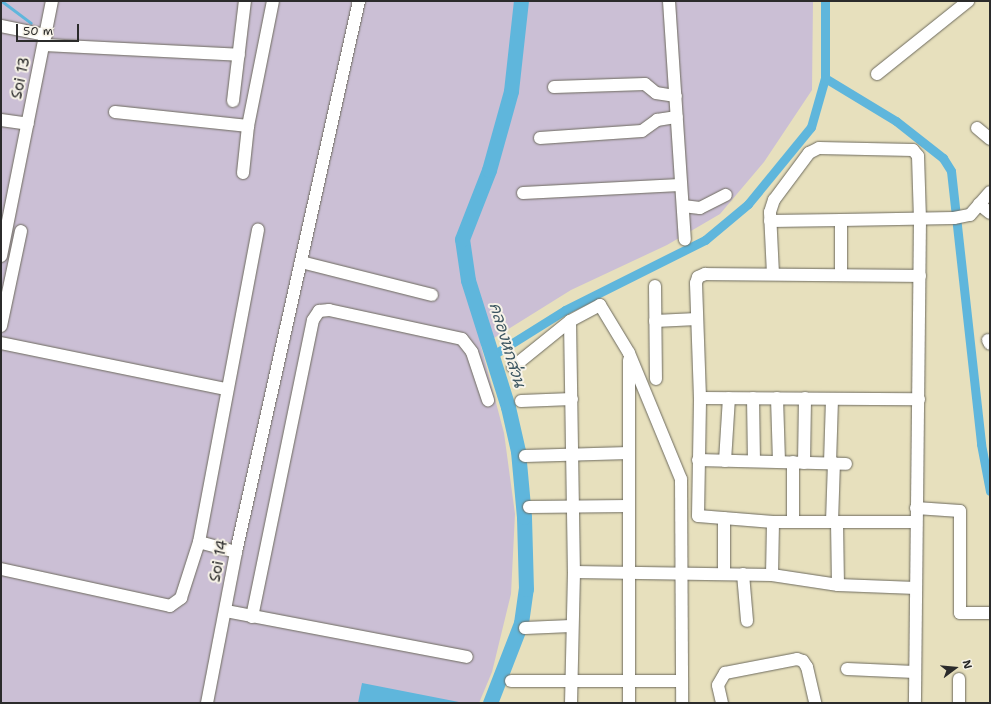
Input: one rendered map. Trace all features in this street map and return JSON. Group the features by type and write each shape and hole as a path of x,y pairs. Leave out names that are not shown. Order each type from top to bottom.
{"street":[{"name":"Soi 13","path":"1,256 52,1"},
{"path":"233,101 245,1"},
{"path":"243,173 248,126 273,1"},
{"name":"Soi 14","path":"209,702 236,552 359,1"},
{"path":"670,1 680,186 685,239"},
{"path":"877,74 968,1"},
{"path":"1,26 45,40 239,55"},
{"path":"554,87 645,84 656,92 676,96"},
{"path":"115,112 248,126"},
{"path":"540,138 642,131 657,120 677,118"},
{"path":"1,120 28,124"},
{"path":"977,128 990,139"},
{"path":"773,274 770,221 774,200 809,153 819,148 914,150 918,156 920,218 915,703"},
{"path":"523,193 680,186"},
{"path":"770,221 920,218 970,215 990,192"},
{"path":"683,206 700,208 726,195"},
{"path":"979,204 990,213"},
{"path":"841,220 841,275"},
{"path":"1,326 21,230"},
{"path":"1,570 170,606 181,598 199,542 226,389 258,230"},
{"path":"301,262 432,295"},
{"path":"916,522 773,522 698,516 700,398 697,319 698,276 773,274 920,276"},
{"path":"655,286 656,379"},
{"path":"513,367 570,321 600,305 629,353 681,479 682,703"},
{"path":"252,617 313,320 319,311 329,310 462,339 472,352 488,400"},
{"path":"655,321 697,319"},
{"path":"570,321 574,506 571,703"},
{"path":"1,343 226,389"},
{"path":"629,353 629,703"},
{"path":"700,398 919,399"},
{"path":"726,461 729,398"},
{"path":"753,398 754,461"},
{"path":"778,398 779,462"},
{"path":"792,522 805,398"},
{"path":"521,401 572,399"},
{"path":"832,399 832,463 838,585"},
{"path":"525,456 629,453"},
{"path":"698,460 846,464"},
{"path":"530,507 629,506"},
{"path":"916,508 960,511 960,613 990,613"},
{"path":"724,518 724,573"},
{"path":"772,575 773,522"},
{"path":"199,542 236,552"},
{"path":"574,572 681,574 724,573 772,575 838,585 916,588"},
{"path":"744,574 747,621"},
{"path":"226,611 467,657"},
{"path":"525,628 571,626"},
{"path":"722,703 718,685 725,673 796,659 804,661 807,667 815,703"},
{"path":"848,669 915,672"},
{"path":"959,679 959,703"},
{"path":"511,681 682,681"}],"shaded area":[{"path":"1,1 813,1 812,90 764,162 720,214 667,245 571,290 481,346 504,433 515,514 511,594 492,672 479,703 1,703"}],"water":[{"path":"362,683 464,703 358,703"}],"waterway":[{"path":"2,1 31,23"},
{"name":"คลองหกส่วน","path":"490,703 521,623 526,589 524,517 518,451 508,407 468,280 462,239 489,170 511,91 521,1"},
{"path":"493,355 565,310 705,240 748,204 811,127 825,78 825,1"},
{"path":"825,78 896,121 943,158 951,171 981,444 990,491"}]}
